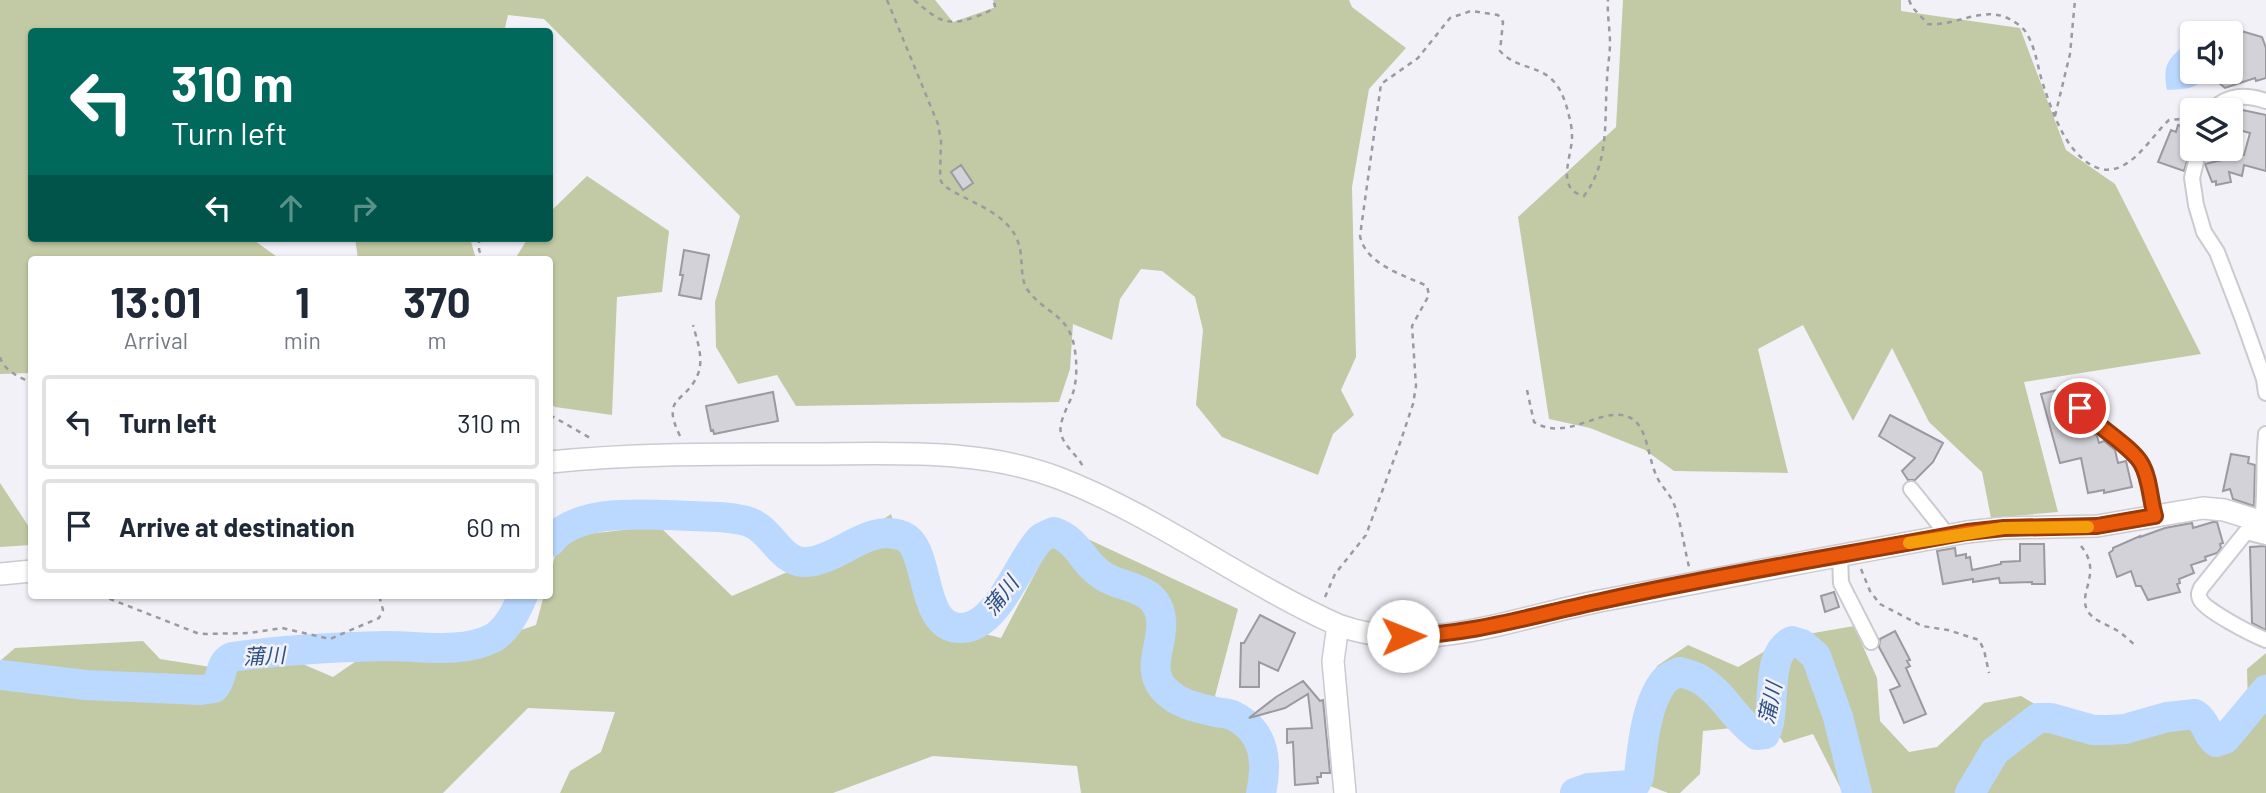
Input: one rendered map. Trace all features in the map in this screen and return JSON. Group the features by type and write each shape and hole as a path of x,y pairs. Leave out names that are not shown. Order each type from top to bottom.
{"street":[{"path":"2232,98 2266,101"},
{"path":"2196,161 2192,178 2204,232 2217,252 2264,379 2266,393"},
{"path":"2080,408 2139,460 2148,480 2148,493 2155,516"},
{"path":"2265,527 2263,470 2266,434"},
{"path":"553,462 683,454 949,455 981,458 1032,469 1085,488 1330,621 1354,631 1379,635 1439,636 1477,630 1600,601 1693,583 1943,536 2004,528 2097,526 2203,508 2224,510 2265,527"},
{"path":"1912,489 1942,528 1943,536"},
{"path":"2265,527 2246,532 2198,595 2201,602 2228,621 2266,640"},
{"path":"1848,554 1842,568 1841,583 1871,642"},
{"path":"0,574 28,570"},
{"path":"1330,621 1345,791"}],"path":[{"path":"887,0 938,124 942,141 939,171 943,185 993,214 1013,232 1019,244 1028,290 1070,330 1076,373 1074,391 1061,426 1061,434 1068,449 1082,464 1088,480 1085,488"},
{"path":"914,0 936,18 960,23 991,11 995,6 993,0"},
{"path":"1330,621 1326,595 1335,574 1366,535 1413,404 1416,386 1412,326 1429,295 1427,286 1376,261 1362,244 1360,236 1381,84 1418,58 1450,18 1471,11 1498,15 1503,22 1500,51 1506,57 1541,71 1552,79 1559,89 1566,106 1572,135 1566,171 1568,185 1584,196 1592,185 1603,152 1608,112 1608,0"},
{"path":"1909,0 1912,7 1928,23 1940,25 1993,13 2009,18 2025,29 2056,116 2075,153 2095,167 2116,169 2132,160 2169,120 2180,119"},
{"path":"2056,116 2070,54 2075,0"},
{"path":"683,454 682,442 672,418 672,409 698,374 699,344 693,325"},
{"path":"0,357 2,364 28,381"},
{"path":"1527,390 1534,422 1545,429 1570,428 1604,416 1619,414 1635,421 1647,437 1657,478 1674,502 1693,583"},
{"path":"553,417 594,440 604,448 605,457"},
{"path":"2080,545 2088,554 2092,566 2085,600 2087,610 2092,617 2118,631 2135,645"},
{"path":"1848,554 1880,604 1922,626 1948,630 1979,640 1989,673"},
{"path":"110,599 197,633 249,633 282,628 330,639 379,618 383,610 380,599"}],"green space":[{"path":"0,0 935,0 953,22 996,7 993,0 1349,0 1352,7 1406,48 1369,89 1352,187 1356,357 1341,390 1354,415 1333,434 1318,475 1222,437 1196,405 1203,330 1195,297 1162,271 1141,269 1120,299 1112,340 1073,324 1070,369 1059,402 796,406 777,375 738,384 716,347 715,302 740,216 544,19 508,15 505,28 28,28 28,242 257,242 276,256 28,256 28,373 0,374"},
{"path":"1623,0 1901,0 1901,11 2020,28 2066,150 2115,184 2201,354 2024,382 2058,512 1991,518 1982,472 1929,422 1892,348 1853,421 1803,325 1758,349 1788,473 1674,471 1645,450 1590,428 1549,419 1518,217 1616,127"},
{"path":"587,176 669,231 662,292 617,297 612,415 553,405 553,256 517,256 526,242 553,242 553,209"},
{"path":"356,242 471,242 475,256 358,256"},
{"path":"0,483 28,525 28,545 0,547"},
{"path":"891,514 925,619 1001,638 1060,526 1238,609 1215,696 1258,732 1261,793 1081,793 1077,766 933,756 833,793 560,793 570,771 601,752 615,712 528,708 443,793 0,793 0,661 15,648 143,641 160,659 236,671 256,644 333,677 375,648 481,643 536,625 543,599 553,599 553,564 560,537 659,526 732,596 836,551"},
{"path":"1854,626 1877,678 1880,721 1909,752 1937,747 1984,703 2021,696 2066,723 2180,711 2227,742 2248,707 2247,669 2266,653 2266,793 1843,793 1813,734 1784,743 1770,724 1703,731 1700,774 1680,793 1668,793 1627,777 1644,703 1657,666 1688,645 1738,667 1767,650 1802,635"}],"water":[{"path":"2180,49 2180,84 2198,84 2184,89 2167,90 2166,67"}],"building":[{"path":"2243,31 2262,37 2266,48 2266,78 2256,81 2255,78 2243,82"},
{"path":"2220,84 2237,84 2225,88"},
{"path":"2243,110 2266,115 2266,171 2244,165 2242,176 2229,172 2231,182 2216,185 2216,181 2212,182 2205,164 2243,161 2250,133 2243,131"},
{"path":"2180,126 2180,161 2187,161 2184,171 2158,162 2171,130 2176,132"},
{"path":"961,165 973,183 963,190 951,172"},
{"path":"684,250 709,255 701,299 679,295"},
{"path":"2074,386 2081,398 2073,402 2071,411 2082,425 2097,436 2099,443 2104,441 2115,450 2118,463 2126,461 2132,487 2104,493 2104,490 2088,493 2081,458 2060,463 2041,394"},
{"path":"773,392 778,421 714,434 713,430 711,431 706,406"},
{"path":"1890,415 1943,443 1933,462 1915,480 1908,480 1902,471 1915,458 1879,436"},
{"path":"2231,454 2249,457 2248,463 2255,465 2254,506 2233,499 2230,489 2223,491"},
{"path":"2217,522 2223,543 2220,544 2221,548 2217,553 2205,557 2206,560 2191,565 2194,573 2179,579 2180,583 2177,584 2180,592 2148,600 2141,586 2136,586 2131,571 2117,577 2109,553 2113,548 2165,528 2192,523 2193,528"},
{"path":"2020,544 2044,544 2045,584 2000,583 1999,578 1943,584 1937,551 1955,548 1956,556 1966,554 1966,558 1970,557 1972,570 2001,562 2020,561"},
{"path":"2266,546 2266,630 2252,623 2250,547"},
{"path":"1834,592 1839,607 1825,612 1821,596"},
{"path":"1260,615 1295,633 1278,671 1259,662 1259,687 1240,687 1241,643 1244,643"},
{"path":"1895,631 1910,660 1907,661 1910,666 1906,668 1926,714 1904,723 1890,690 1900,686 1879,647 1880,639"},
{"path":"1303,681 1320,701 1323,700 1330,773 1321,773 1321,777 1317,777 1318,783 1295,785 1293,742 1287,743 1287,729 1312,728 1308,694 1285,708 1249,718"}],"waterway":[{"name":"蒲川","path":"553,539 578,523 616,515 720,517 742,520 757,526 788,556 803,562 816,561 865,538 890,533 903,536 912,543 938,616 948,625 962,628 975,625 986,617 1007,591 1032,549 1040,539 1054,532 1070,541 1091,566 1105,577 1139,590 1154,601 1161,620 1156,663 1158,680 1163,688 1181,702 1232,715 1251,729 1258,738 1264,758 1261,793"},
{"name":"蒲川","path":"0,675 86,685 201,690 214,688 225,663 232,657 329,648 455,648 481,643 503,630 521,599"},
{"name":"蒲川","path":"1575,793 1589,788 1636,783 1653,700 1665,680 1680,672 1696,677 1709,686 1749,729 1757,735 1765,734 1771,711 1777,658 1783,648 1792,641 1802,644 1816,656 1838,717 1857,793"},
{"name":"蒲川","path":"1970,793 1995,751 2038,718 2051,718 2093,730 2107,730 2125,729 2167,717 2195,714 2216,742 2225,739 2266,690"}],"slow traffic":[{"path":"1909,543 2004,528 2088,527"}],"route":[{"path":"1403,636 1439,636 1477,630 1600,601 1967,532 2004,528 2076,528 2155,516 2148,493 2148,480 2139,460 2080,408"}]}
